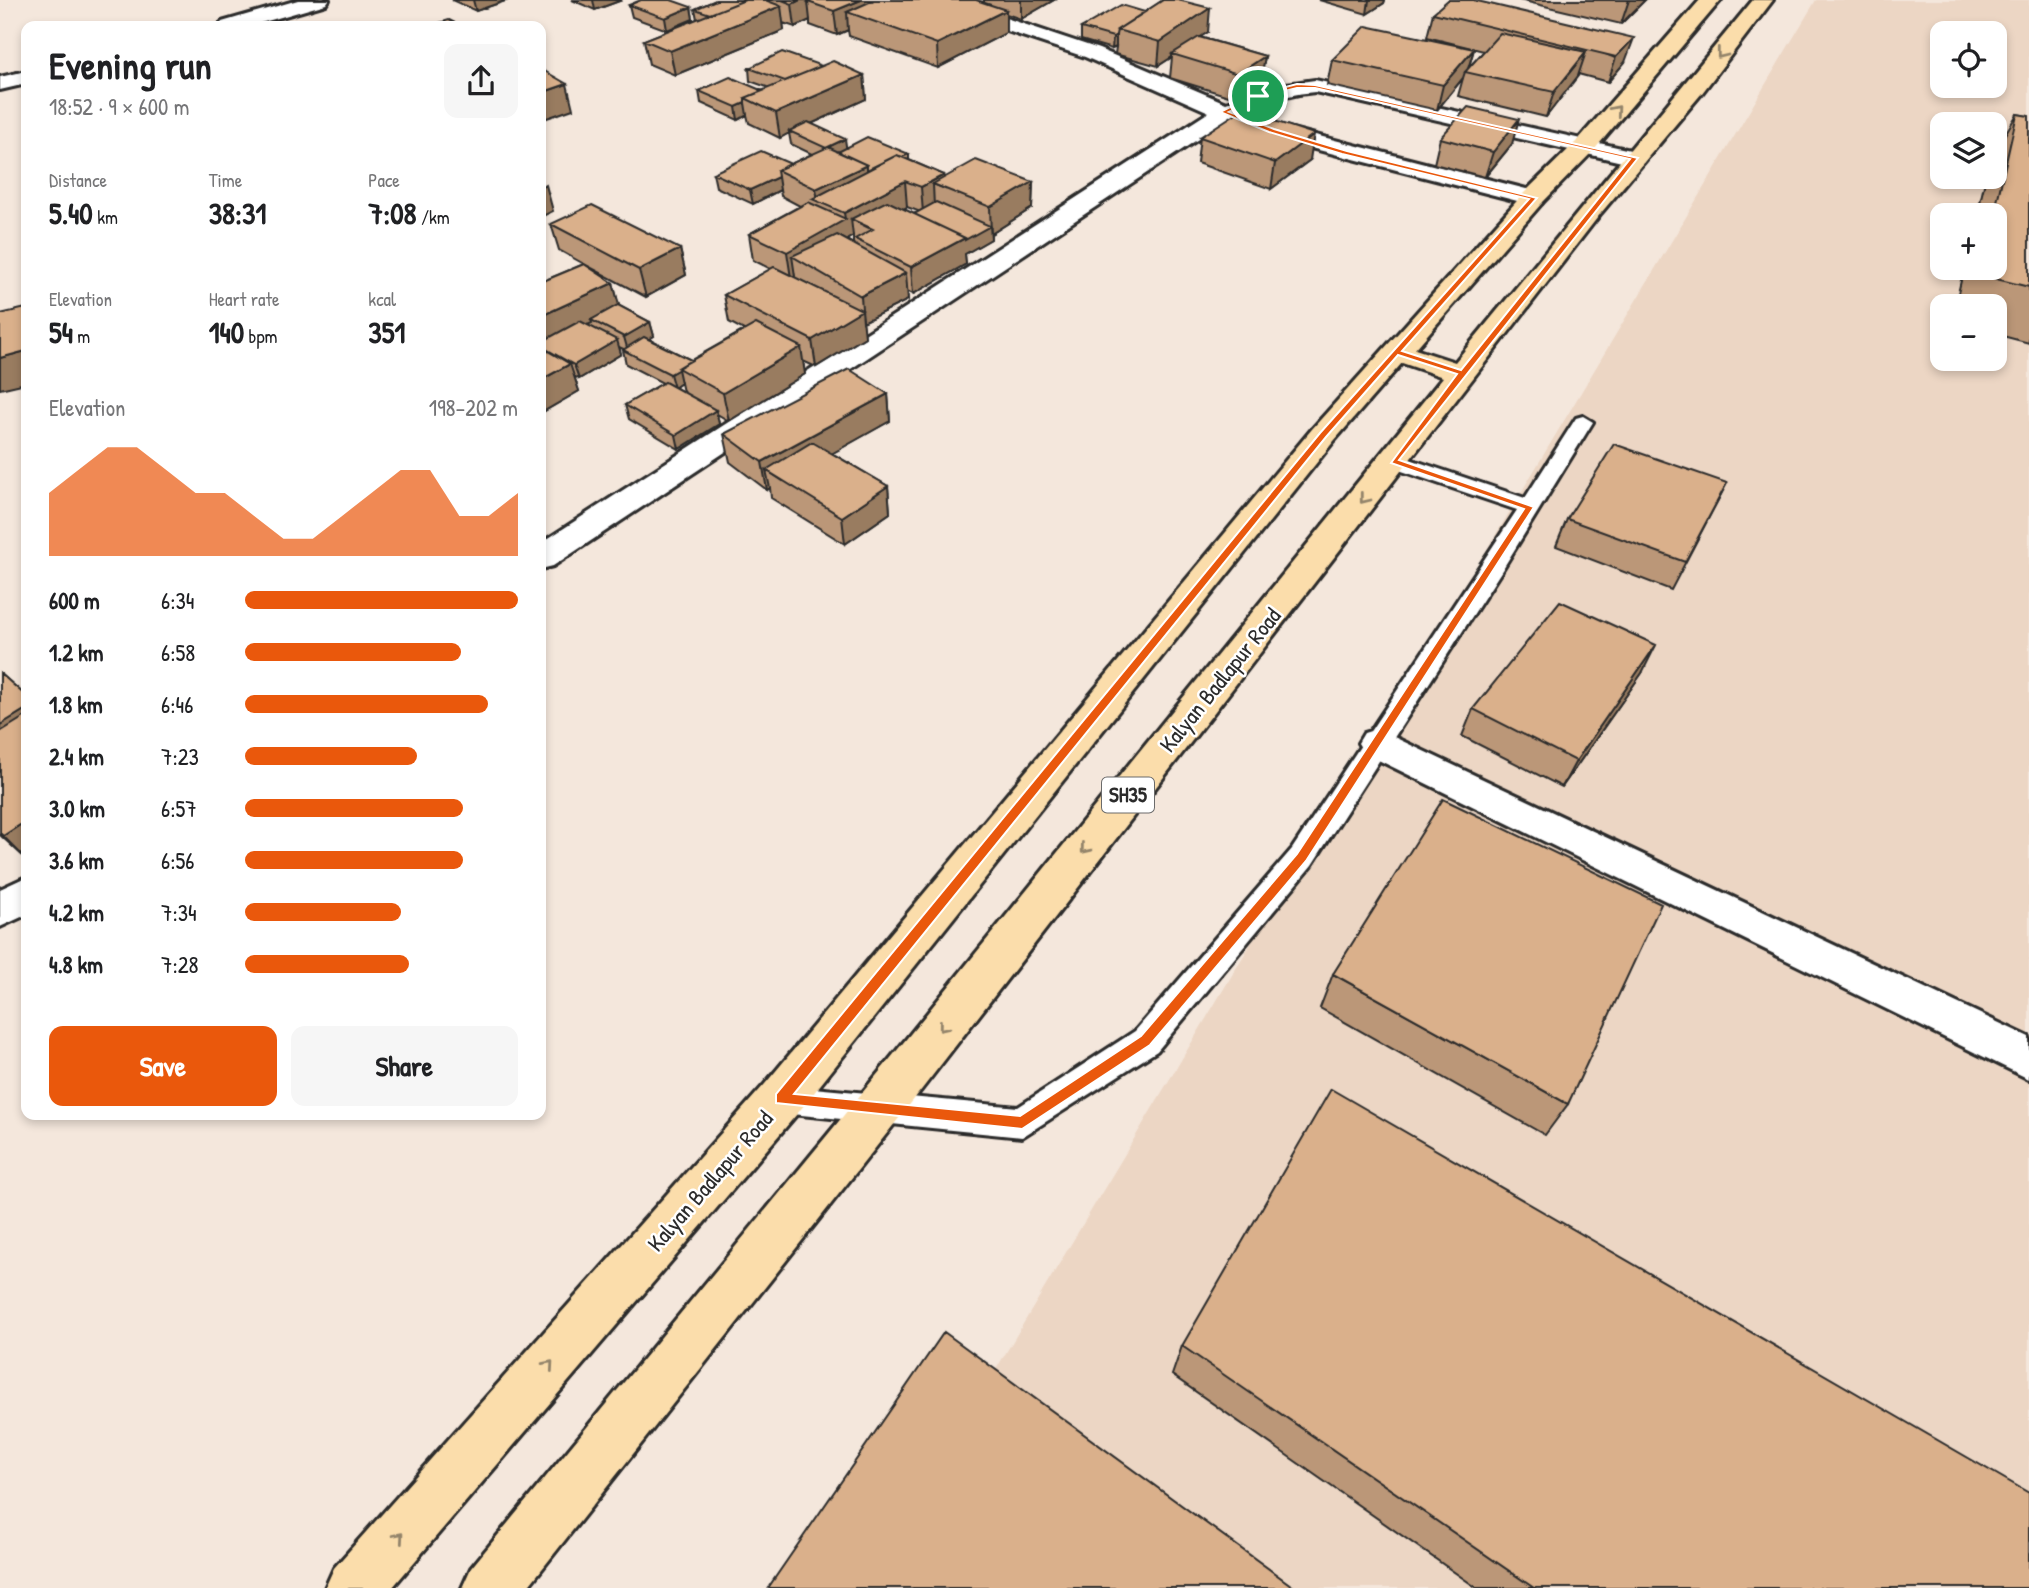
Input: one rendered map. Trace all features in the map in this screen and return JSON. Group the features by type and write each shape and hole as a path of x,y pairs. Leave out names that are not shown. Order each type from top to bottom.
{"main road":[{"name":"Kalyan Badlapur Road","path":"354,1588 781,1099 1323,435 1533,198 1586,145 1711,0"},
{"name":"Kalyan Badlapur Road","path":"491,1588 1763,0"},
{"path":"1397,352 1463,373"}],"street":[{"path":"246,21 319,0"},
{"path":"933,0 1092,53 1272,131 1345,152 1533,198"},
{"path":"0,84 21,78"},
{"path":"546,555 1224,112 1277,90 1315,86 1635,158"},
{"path":"1377,743 2029,1059"},
{"path":"0,910 21,897"}],"lane":[{"path":"781,1099 1022,1122 1146,1041 1302,858 1583,422"},
{"path":"1394,461 1530,507"}],"shaded area":[{"path":"1816,0 2029,0 2029,1588 865,1588"}],"building":[{"path":"641,0 671,0 691,7 665,18 629,5"},
{"path":"716,0 745,0 710,14 695,9"},
{"path":"745,0 765,0 781,6 670,51 644,40"},
{"path":"782,0 800,0 792,4"},
{"path":"861,0 834,11 808,2"},
{"path":"874,0 976,0 1006,10 937,44 847,12"},
{"path":"1163,0 1178,0 1210,8 1160,42 1117,30"},
{"path":"1448,0 1473,0 1634,38 1616,57 1433,13"},
{"path":"1121,5 1145,12 1117,30 1113,37 1081,28"},
{"path":"1366,26 1474,49 1443,85 1332,60"},
{"path":"1500,33 1586,52 1554,92 1465,72"},
{"path":"1199,37 1265,56 1238,74 1172,54"},
{"path":"782,52 822,66 785,81 749,68"},
{"path":"833,61 864,75 776,113 745,98"},
{"path":"546,72 567,84 546,91"},
{"path":"730,77 763,91 745,98 745,103 736,107 699,91"},
{"path":"1468,107 1519,119 1493,152 1440,138"},
{"path":"1241,110 1314,134 1275,163 1200,137"},
{"path":"2017,114 2029,116 2029,287 2000,280 2007,280 2007,203 1997,203 2000,189 2007,189 2007,158"},
{"path":"808,122 845,139 826,148 789,131"},
{"path":"867,137 909,154 903,157 897,155 867,170 867,165 838,152"},
{"path":"828,147 867,165 816,189 777,170"},
{"path":"761,151 791,164 777,170 778,177 750,190 713,173"},
{"path":"897,155 944,175 921,187 905,181 844,213 812,199"},
{"path":"976,160 1033,182 990,207 933,184"},
{"path":"887,201 965,238 911,267 855,239 873,229 851,219"},
{"path":"808,202 846,219 787,252 749,234"},
{"path":"936,202 990,226 965,240 914,214"},
{"path":"592,205 680,249 639,270 551,224"},
{"path":"837,235 906,273 861,296 792,256"},
{"path":"584,264 613,283 546,314 546,280"},
{"path":"774,267 862,310 812,340 724,295"},
{"path":"618,305 650,322 624,337 591,320"},
{"path":"21,309 21,352 0,358 0,314"},
{"path":"580,321 617,340 574,365 546,349 546,339"},
{"path":"756,324 801,347 723,393 678,368"},
{"path":"644,337 691,360 670,374 623,350"},
{"path":"546,350 570,364 546,377"},
{"path":"849,369 888,394 762,462 724,434"},
{"path":"665,382 716,410 676,435 625,405"},
{"path":"812,442 888,486 842,517 766,470"},
{"path":"1614,444 1727,483 1685,562 1567,519"},
{"path":"1560,601 1656,645 1576,761 1473,709"},
{"path":"0,673 21,692 21,712 0,725"},
{"path":"21,719 21,824 3,836 0,833 0,732"},
{"path":"1443,799 1661,904 1568,1104 1333,974"},
{"path":"1331,1089 2029,1493 2029,1588 1534,1588 1182,1346"},
{"path":"944,1332 1295,1588 768,1588"}],"route":[{"path":"1258,96 1224,112 1272,131 1345,152 1533,198 1397,352 1463,373 1394,461 1530,507 1302,858 1146,1041 1022,1122 781,1099 1323,435 1397,352 1463,373 1592,208 1635,158 1315,86 1297,86 1258,96"}]}
